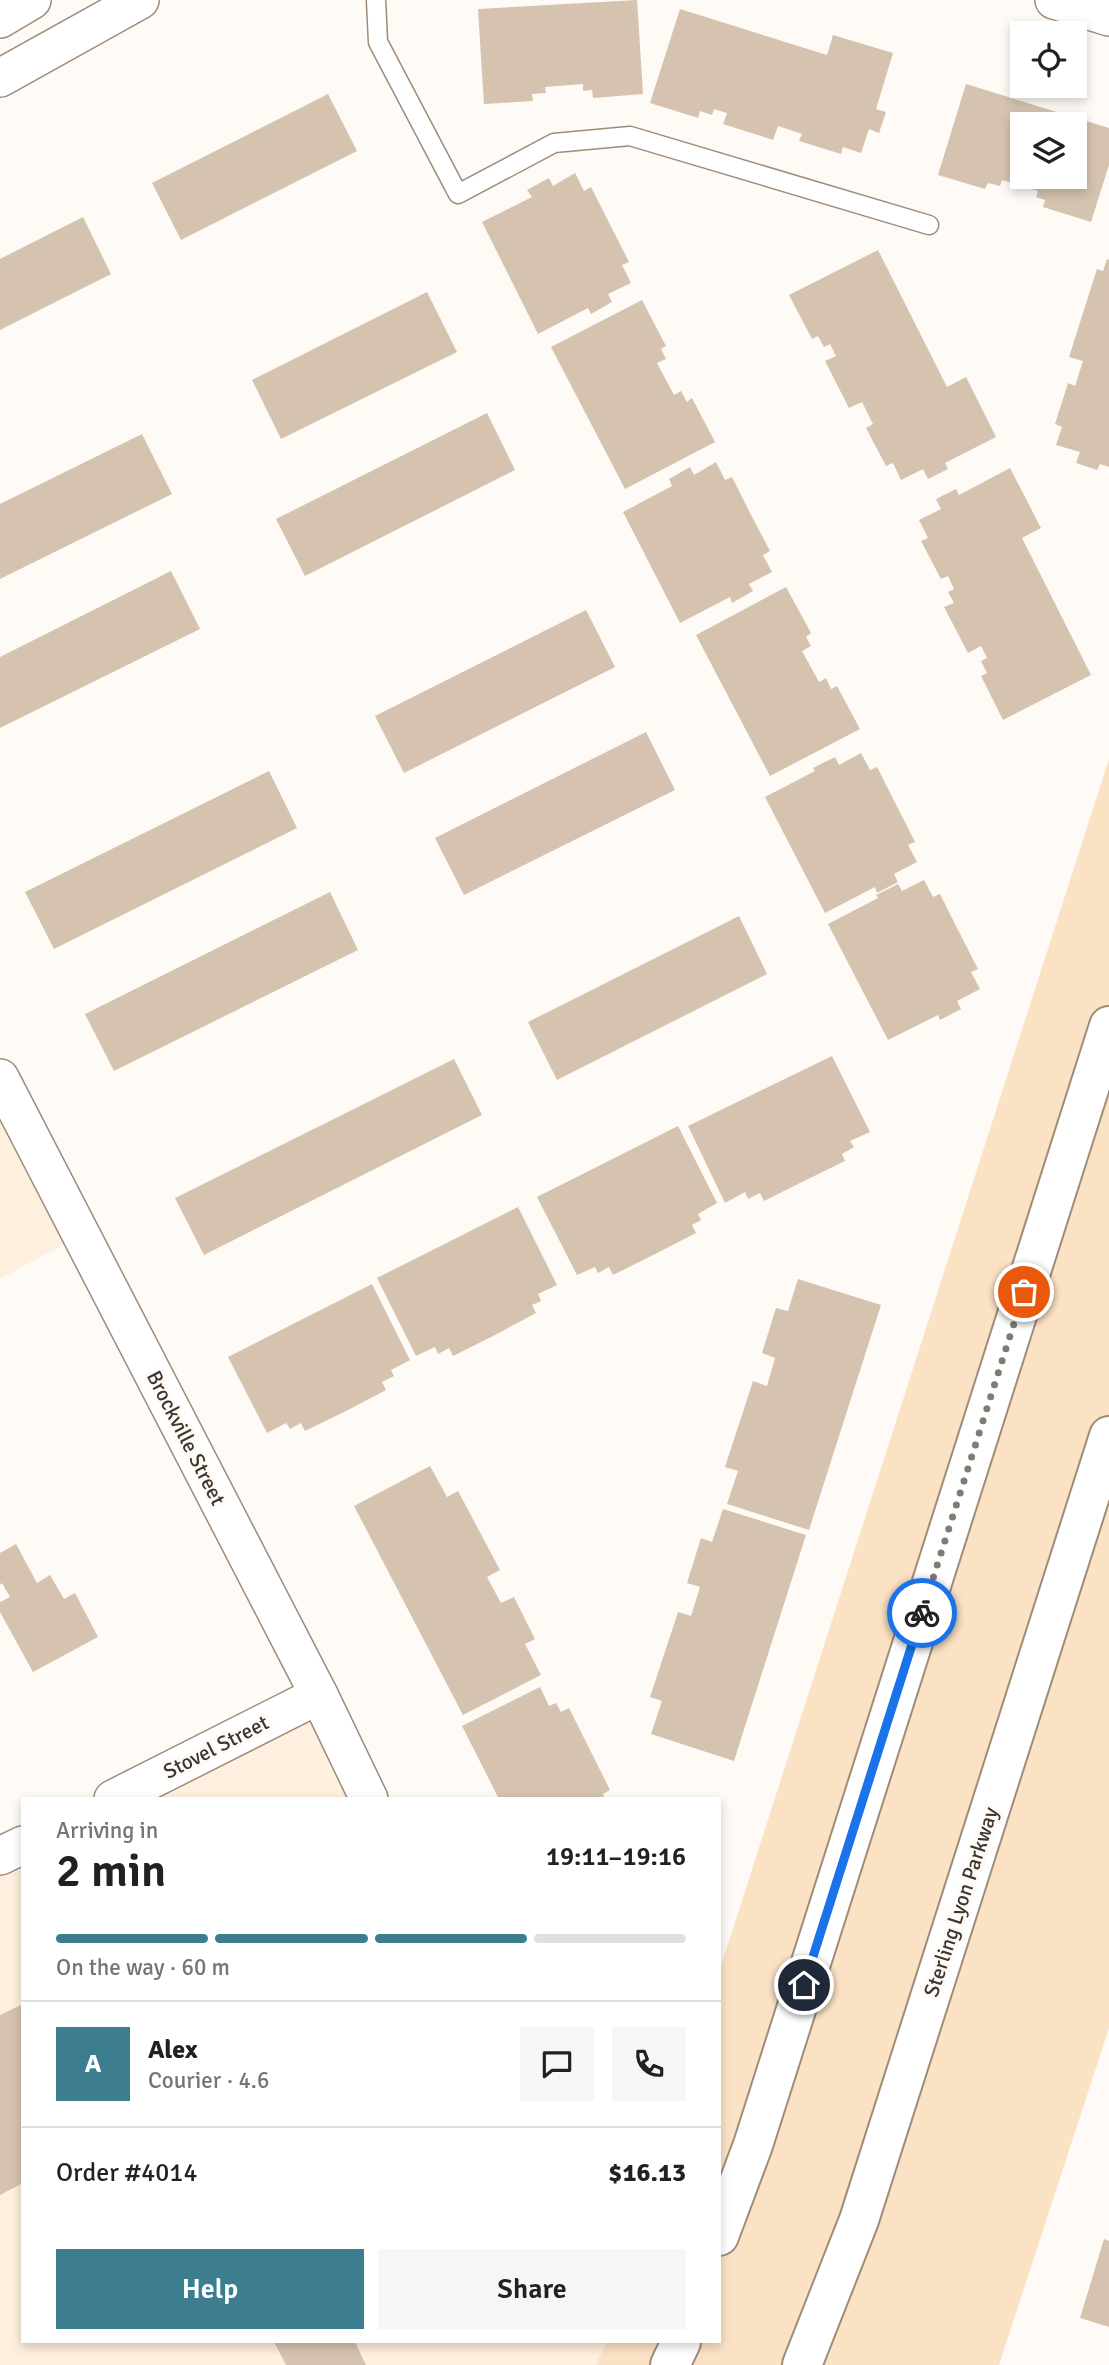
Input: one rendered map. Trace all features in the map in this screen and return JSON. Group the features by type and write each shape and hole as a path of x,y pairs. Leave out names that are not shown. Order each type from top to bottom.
{"main road":[{"path":"721,2231 753,2145 1109,1026"},
{"name":"Sterling Lyon Parkway","path":"802,2365 859,2220 1109,1436"},
{"path":"670,2365 681,2343"}],"street":[{"path":"0,19 32,0"},
{"path":"0,78 140,0"},
{"path":"1054,0 1109,17"},
{"name":"Brockville Street","path":"0,1078 319,1695 368,1797"},
{"name":"Stovel Street","path":"117,1797 319,1695"},
{"path":"0,1856 21,1846"}],"lane":[{"path":"376,0 378,42 458,194 554,143 631,136 929,225"}],"shaded area":[{"path":"1109,759 1109,2028 999,2365 596,2365 606,2343 721,2343 721,1966"},
{"path":"0,1078 81,1235 0,1279"},
{"path":"319,1695 368,1797 117,1797"},
{"path":"21,1846 21,2343 606,2343 596,2365 0,2365 0,1856"}],"building":[{"path":"637,0 643,94 593,98 592,90 583,91 583,84 545,87 546,93 532,94 533,101 484,104 478,9"},
{"path":"680,9 827,55 833,35 893,53 876,109 886,112 879,133 869,129 861,153 843,147 841,154 799,141 802,134 778,126 773,140 723,124 727,113 714,109 712,115 700,111 698,118 650,103"},
{"path":"966,84 1057,112 1010,112 1010,182 1002,180 1000,186 988,183 985,189 938,175"},
{"path":"328,94 357,151 181,240 152,183"},
{"path":"1087,121 1109,128 1109,165 1091,222 1043,207 1045,200 1036,197 1038,191 1031,189 1087,189"},
{"path":"575,173 584,191 591,187 629,262 622,265 631,283 608,294 612,302 591,314 588,308 538,334 482,222 532,197 527,190 549,178 553,186"},
{"path":"83,217 111,274 0,330 0,259"},
{"path":"878,250 947,387 966,377 996,437 945,463 948,469 928,479 923,469 901,480 893,463 886,466 866,428 873,424 862,402 849,408 825,361 836,356 830,344 824,347 818,336 812,339 789,295"},
{"path":"1107,259 1109,467 1100,464 1097,470 1076,463 1080,452 1056,445 1062,427 1055,424 1068,383 1075,386 1083,361 1069,357 1097,269 1103,271"},
{"path":"427,292 457,352 281,439 252,380"},
{"path":"642,300 666,346 661,349 666,359 657,363 674,395 681,391 687,402 692,398 715,442 625,489 551,347"},
{"path":"487,413 515,470 305,576 276,519"},
{"path":"142,434 172,494 0,579 0,504"},
{"path":"716,462 725,480 732,477 770,551 763,555 772,572 749,584 753,591 732,603 730,597 680,623 623,512 672,486 669,479 690,467 694,475"},
{"path":"1010,468 1041,528 1022,538 1091,675 1003,720 981,676 987,673 981,661 987,658 981,646 968,653 944,607 954,603 948,592 954,589 948,576 941,579 921,541 928,538 919,520 941,509 936,499 956,489 959,495"},
{"path":"171,571 200,629 0,728 0,657"},
{"path":"786,587 811,633 806,637 811,646 802,651 819,682 826,678 831,689 837,686 860,729 770,776 696,635"},
{"path":"586,610 615,667 404,773 375,716"},
{"path":"646,732 675,790 464,895 435,838"},
{"path":"861,753 870,770 877,767 915,842 908,845 917,862 894,874 898,882 877,893 875,887 825,913 765,797 815,771 813,768 835,757 839,765"},
{"path":"269,771 297,828 54,949 25,892"},
{"path":"924,880 933,897 940,894 978,969 971,972 980,989 957,1001 961,1009 940,1020 938,1015 888,1040 828,924 878,898 876,895 898,884 902,891"},
{"path":"330,892 358,950 114,1071 85,1014"},
{"path":"739,916 767,974 557,1080 528,1022"},
{"path":"832,1056 870,1132 850,1141 854,1147 842,1154 845,1161 764,1201 760,1193 748,1199 745,1192 725,1203 688,1126"},
{"path":"454,1059 482,1115 204,1255 175,1198"},
{"path":"678,1126 717,1203 698,1214 701,1220 692,1225 696,1233 613,1275 609,1267 598,1273 595,1267 577,1275 537,1197"},
{"path":"518,1207 557,1285 538,1294 541,1301 532,1305 536,1313 497,1334 453,1356 449,1348 438,1354 435,1347 416,1356 377,1278"},
{"path":"798,1279 881,1305 809,1530 727,1504 738,1471 725,1467 753,1381 767,1386 775,1358 762,1353 776,1308 788,1311"},
{"path":"372,1284 410,1360 391,1370 394,1376 382,1382 386,1390 346,1411 305,1431 301,1423 290,1429 286,1423 267,1433 228,1357"},
{"path":"430,1466 447,1497 458,1491 500,1570 487,1577 501,1603 514,1597 535,1639 525,1644 541,1675 463,1715 354,1506"},
{"path":"723,1509 806,1535 734,1761 651,1734 662,1701 650,1697 678,1612 691,1616 700,1587 687,1583 701,1538 712,1542"},
{"path":"16,1544 37,1583 50,1575 64,1599 75,1593 98,1637 33,1672 0,1612 0,1602 10,1597 2,1583 0,1585 0,1553"},
{"path":"540,1687 549,1706 556,1703 561,1712 569,1708 610,1790 603,1794 604,1797 498,1797 462,1726"},
{"path":"21,2005 21,2184 0,2195 0,2015"},
{"path":"1104,2239 1109,2241 1109,2327 1080,2318"},
{"path":"275,2343 355,2343 366,2365 286,2365"}],"way so far":[{"path":"922,1613 1024,1292"}],"route":[{"path":"804,1985 922,1613"}]}
